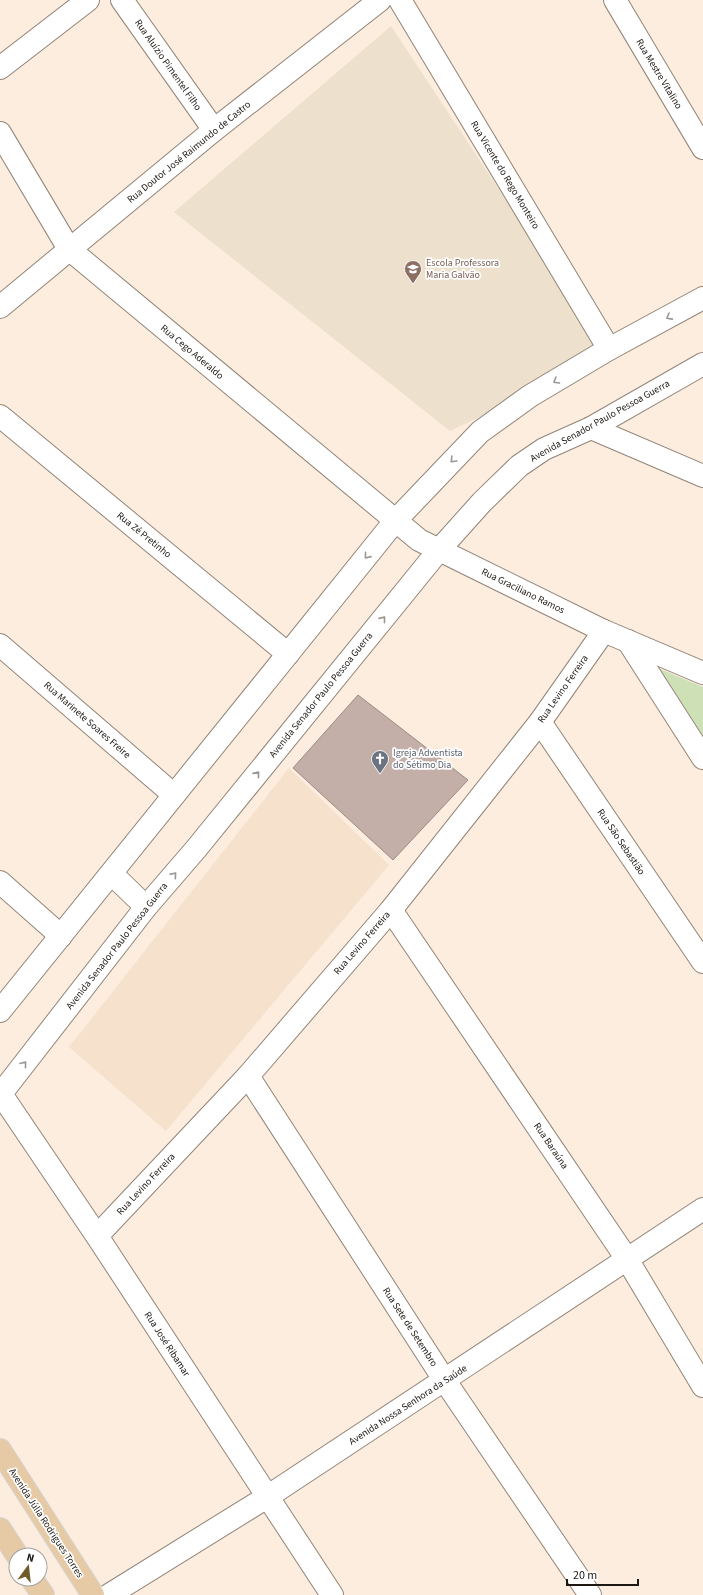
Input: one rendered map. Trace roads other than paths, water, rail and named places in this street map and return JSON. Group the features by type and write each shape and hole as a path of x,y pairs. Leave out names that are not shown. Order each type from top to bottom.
{"main road":[{"name":"Avenida Júlia Rodrigues Torres","path":"0,1450 93,1595"},
{"path":"0,1529 12,1547"}],"street":[{"path":"0,68 88,0"},
{"name":"Rua Aluízio Pimentel Filho","path":"122,0 214,130"},
{"name":"Rua Doutor José Raimundo de Castro","path":"0,307 214,130 380,0"},
{"name":"Rua Vicente do Rego Monteiro","path":"400,0 609,349"},
{"name":"Rua Mestre Vitalino","path":"615,0 703,148"},
{"name":"Rua Cego Aderaldo","path":"0,133 70,249 419,540"},
{"path":"0,1011 112,874 395,521 480,432 530,396 609,349 703,298"},
{"name":"Avenida Senador Paulo Pessoa Guerra","path":"0,1094 146,907 201,843 438,550 487,497 519,466 544,449 591,428 703,364"},
{"name":"Rua Zé Pretinho","path":"0,416 288,654"},
{"path":"591,428 703,476"},
{"name":"Rua Graciliano Ramos","path":"419,540 604,631 703,673"},
{"name":"Rua Levino Ferreira","path":"97,1236 248,1076 391,910 540,722 604,631"},
{"path":"628,641 703,758"},
{"name":"Rua Marinete Soares Freire","path":"0,645 174,795"},
{"name":"Rua São Sebastião","path":"540,722 703,962"},
{"path":"112,874 146,907"},
{"path":"0,882 61,936"},
{"name":"Rua Baraúna","path":"391,910 627,1259 703,1386"},
{"name":"Rua Sete de Setembro","path":"248,1076 445,1381 590,1595"},
{"name":"Rua José Ribamar","path":"0,1094 97,1236 267,1498 332,1595"},
{"name":"Avenida Nossa Senhora da Saúde","path":"109,1595 267,1498 703,1209"}],"place":[{"name":"Escola Professora Maria Galvão","path":"413,284"},
{"name":"Igreja Adventista do Sétimo Dia","path":"380,774"}]}
